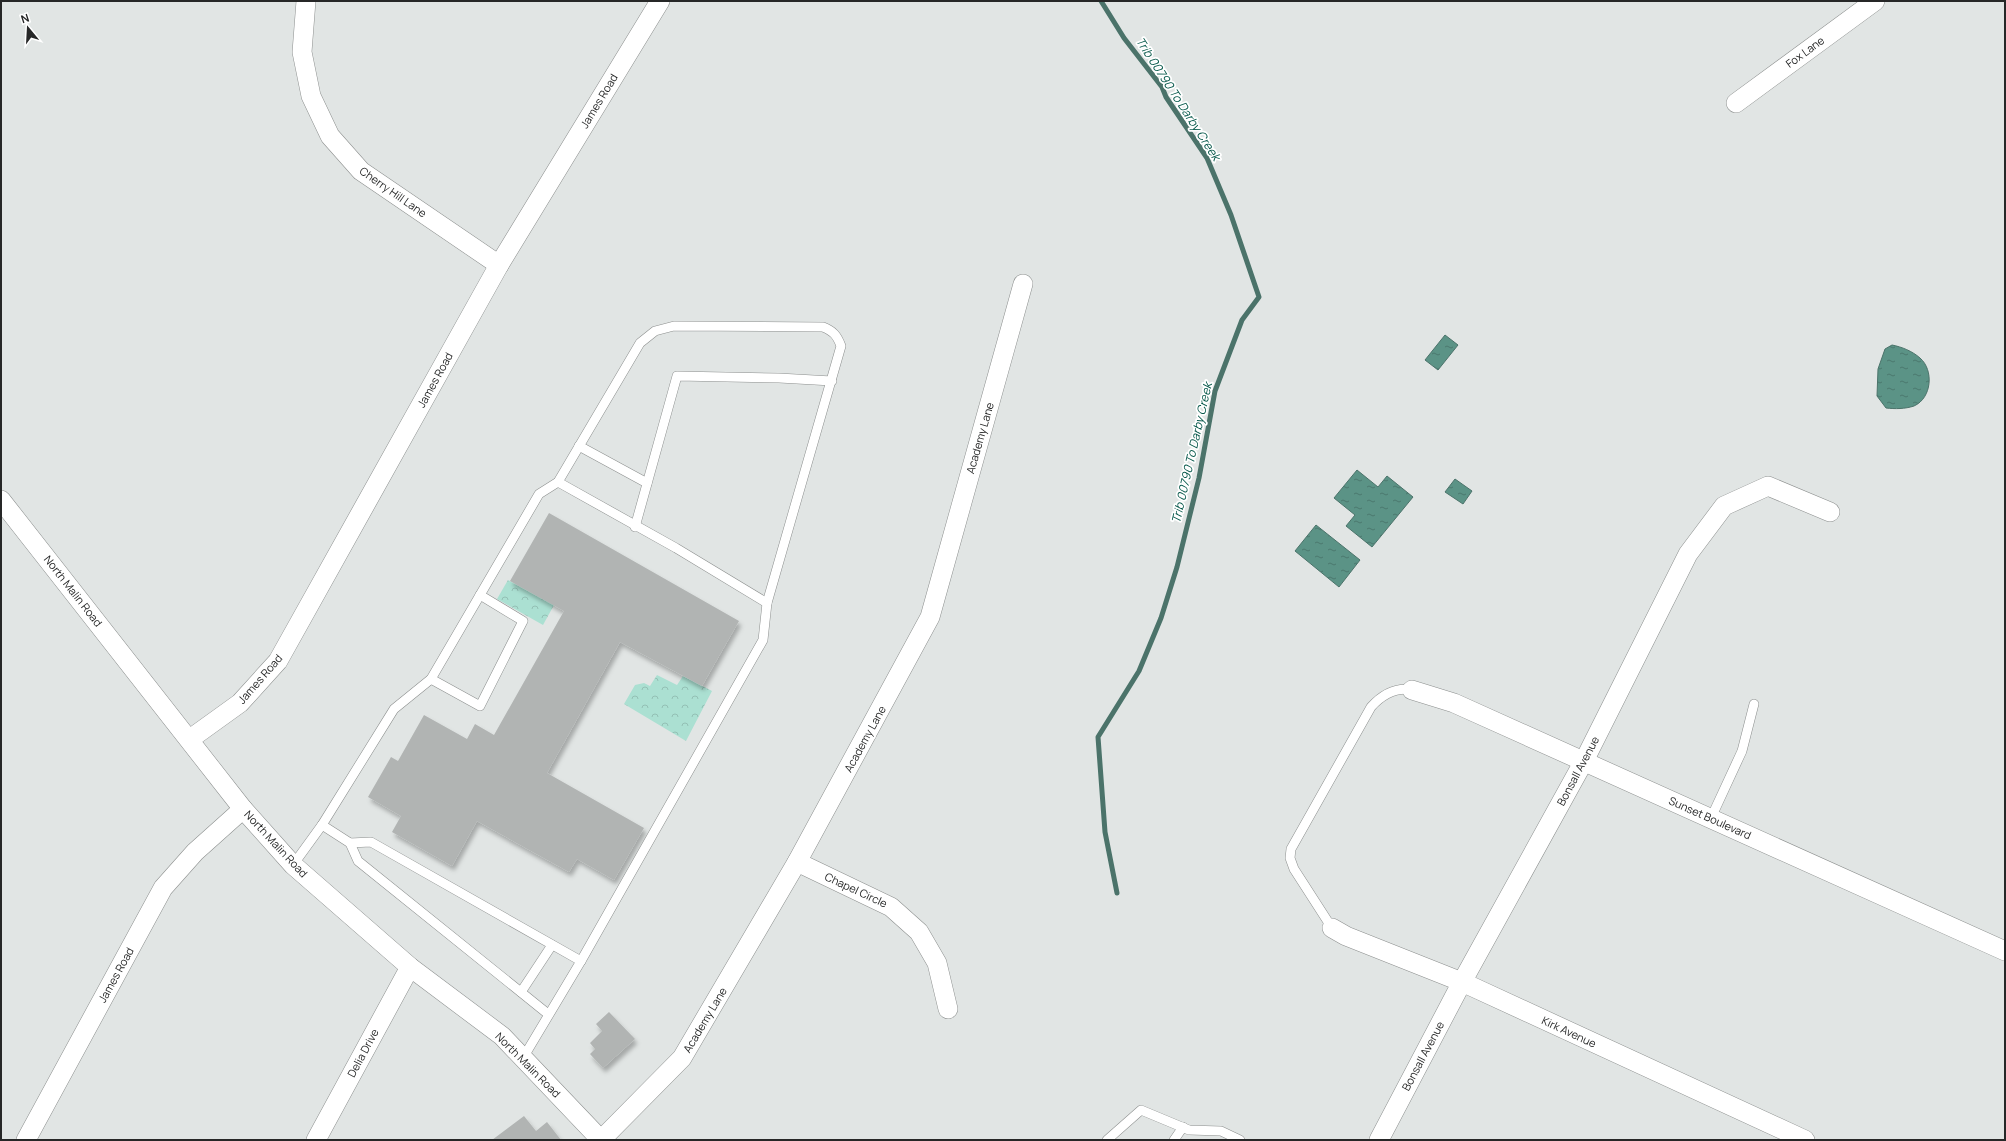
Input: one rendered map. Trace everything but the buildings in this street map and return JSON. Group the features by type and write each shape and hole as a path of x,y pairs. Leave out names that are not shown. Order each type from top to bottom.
{"street":[{"name":"Cherry Hill Lane","path":"306,1 302,52 311,96 330,136 361,171 499,265"},
{"name":"James Road","path":"190,740 240,703 278,661 499,265 660,1"},
{"name":"Fox Lane","path":"1736,102 1875,1"},
{"name":"Academy Lane","path":"601,1140 682,1058 797,862 930,617 1023,284"},
{"name":"Bonsall Avenue","path":"1379,1140 1462,982 1584,761 1688,554 1724,506 1768,486 1830,512"},
{"name":"North Malin Road","path":"1,500 243,809 293,865 410,967 502,1036 601,1140"},
{"name":"Sunset Boulevard","path":"1412,690 1454,703 2005,951"},
{"name":"James Road","path":"26,1140 164,888 195,852 243,809"},
{"name":"Chapel Circle","path":"797,862 891,907 919,932 937,963 948,1010"},
{"name":"Kirk Avenue","path":"1332,928 1346,936 1462,982 1805,1140"},
{"name":"Delia Drive","path":"316,1140 410,967"}],"lane":[{"path":"293,865 322,825 394,709 431,679 539,494 558,482 640,343 655,331 674,326 822,327 833,331 841,346 832,382 767,603 763,640 581,961 523,1058"},
{"path":"635,527 678,376 779,378 832,382"},
{"path":"579,446 647,483"},
{"path":"558,482 635,527 676,548 767,603"},
{"path":"431,679 480,706 523,621 480,595"},
{"path":"1332,928 1294,869 1290,858 1291,849 1371,707 1389,693 1401,689 1412,690"},
{"path":"1711,818 1742,751 1754,704"},
{"path":"322,825 350,843 358,861 548,1014"},
{"path":"350,843 371,842 581,961"},
{"path":"521,992 552,945"},
{"path":"1107,1140 1141,1110 1189,1130 1221,1131 1240,1140"},
{"path":"1174,1140 1183,1127"}],"green space":[{"path":"508,580 554,605 543,625 497,599"},
{"path":"657,675 677,685 683,676 712,691 686,741 624,704 635,685 644,683 650,686"}],"water":[{"path":"1445,335 1458,345 1438,370 1425,360"},
{"path":"1892,345 1907,350 1920,358 1928,369 1928,390 1920,402 1914,406 1907,408 1886,408 1877,396 1878,369 1885,349"},
{"path":"1357,470 1378,487 1387,476 1413,497 1372,547 1346,526 1355,515 1334,498"},
{"path":"1455,479 1472,491 1463,504 1445,492"},
{"path":"1316,525 1360,560 1339,587 1295,551"}],"waterway":[{"name":"Trib 00790 To Darby Creek","path":"1101,1 1124,38 1162,87 1166,97 1207,158 1231,215 1259,297 1242,320 1215,391 1199,478 1177,567 1161,618 1139,671 1098,737 1105,832 1117,893"}]}
